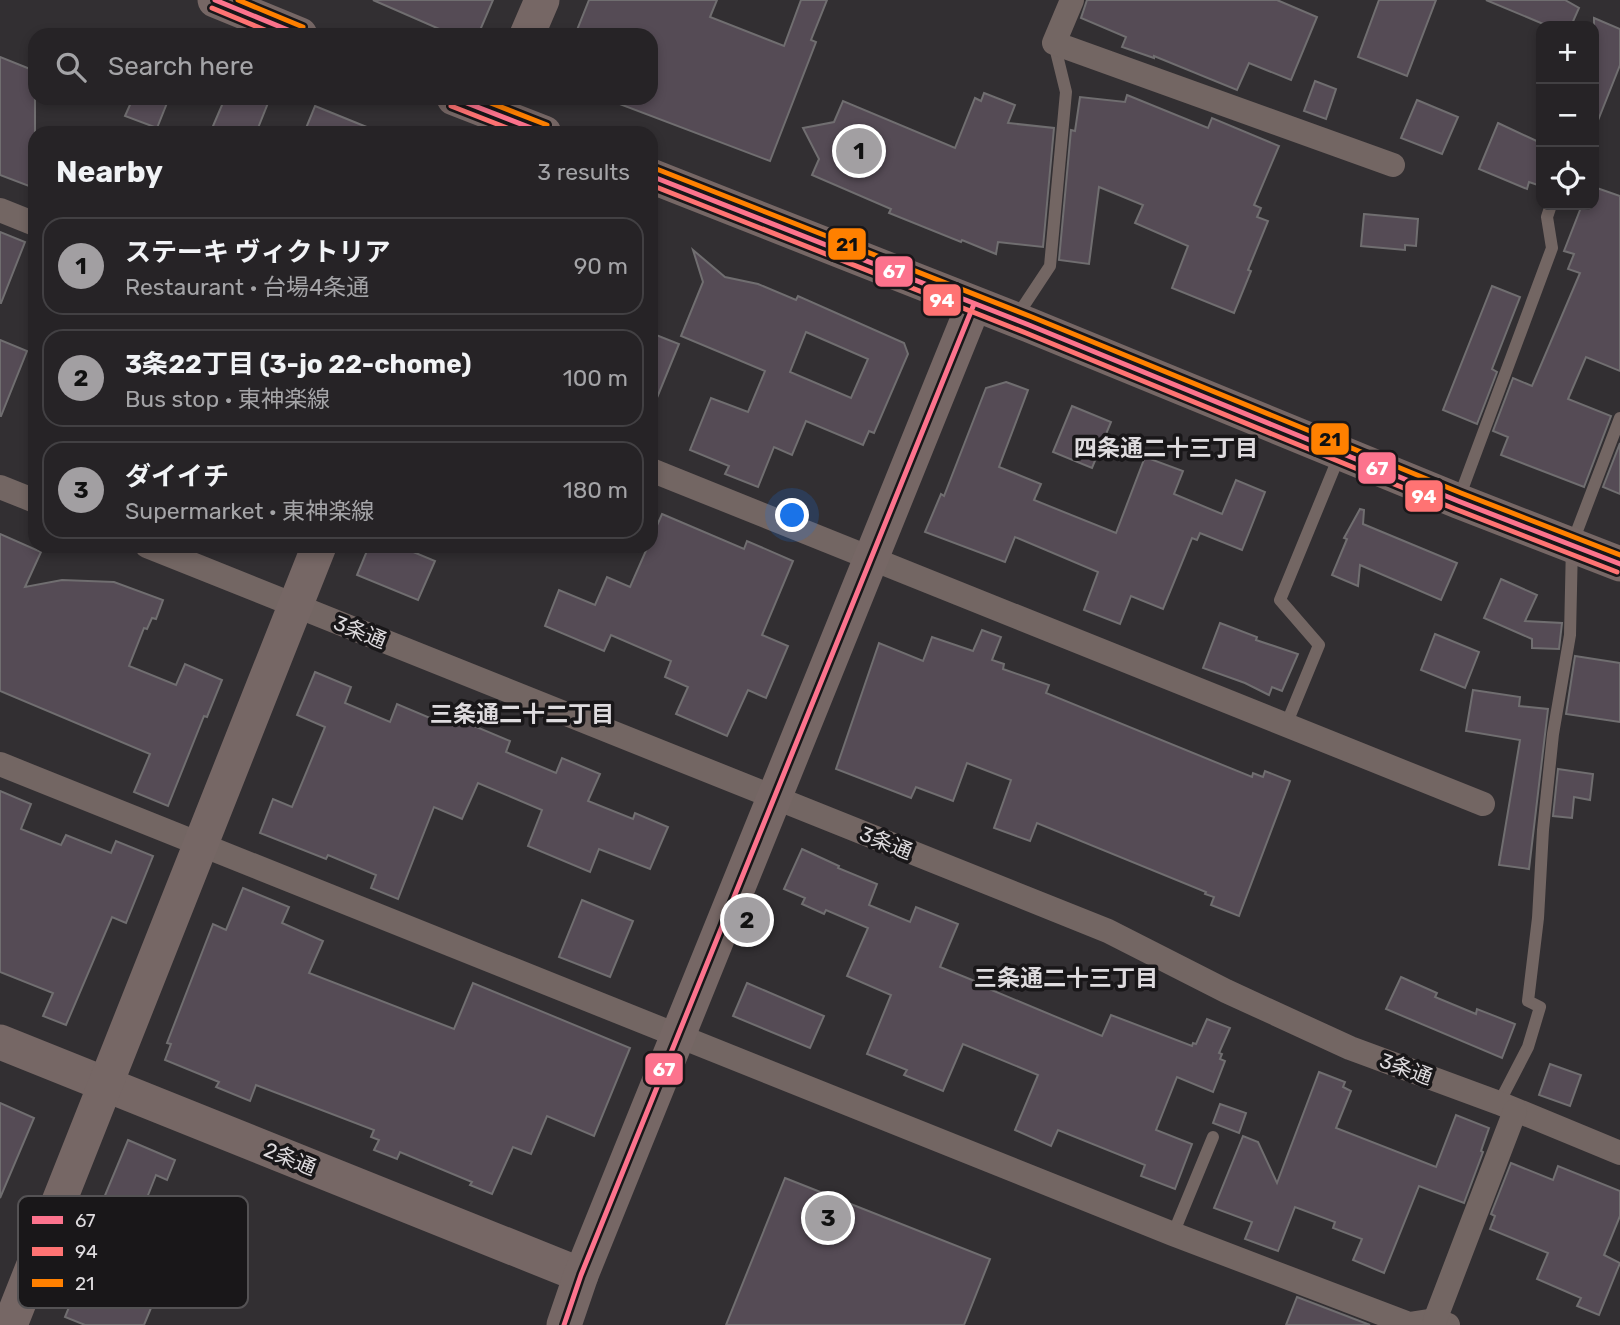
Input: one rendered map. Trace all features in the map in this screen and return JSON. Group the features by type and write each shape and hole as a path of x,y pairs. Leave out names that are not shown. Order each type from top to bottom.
{"street":[{"path":"215,0 283,28"},
{"path":"530,28 542,0"},
{"path":"1072,0 1054,43 1393,165"},
{"path":"470,105 525,126"},
{"path":"658,179 1620,564"},
{"path":"0,210 28,221"},
{"path":"564,1325 581,1275 974,304"},
{"path":"658,473 1483,804"},
{"path":"0,487 28,498"},
{"name":"3条通","path":"164,553 1108,930 1226,991 1350,1048 1620,1153"},
{"path":"59,1196 317,553"},
{"path":"0,764 1173,1234 1409,1324 1442,1322 1507,1107"},
{"name":"2条通","path":"0,1042 581,1275"},
{"path":"9,1323 18,1300"}],"lane":[{"path":"1015,320 1050,266 1066,92 1054,43"},
{"path":"1458,501 1552,248 1547,217 1549,210"},
{"path":"1507,1107 1540,1007 1528,1000 1538,918 1543,830 1553,734 1570,635 1572,544 1620,418"},
{"path":"1286,725 1319,645 1280,600 1341,452"},
{"path":"1173,1234 1213,1137"}],"building":[{"path":"373,0 493,0 481,28 437,28"},
{"path":"589,0 717,0 710,17 784,46 801,0 827,0 811,40 816,42 770,161 622,105 658,105 658,28 578,28"},
{"path":"1087,0 1277,0 1317,17 1291,80 1249,63 1237,90 1154,56 1122,47 1126,37 1081,18"},
{"path":"1379,0 1436,0 1407,76 1358,57"},
{"path":"1486,0 1565,0 1579,8 1573,21 1536,21"},
{"path":"1594,18 1620,29 1620,65 1599,118 1599,21 1594,21"},
{"path":"0,57 28,68 28,105 35,105 35,126 28,126 28,186 0,175"},
{"path":"1315,81 1336,89 1326,119 1304,111"},
{"path":"984,93 1015,105 1008,123 1054,128 1043,247 998,242 996,254 889,213 891,209 812,175 819,159 803,128 834,122 843,101 955,148 975,98 981,101"},
{"path":"1127,95 1208,128 1212,118 1279,146 1254,205 1261,208 1257,217 1268,221 1234,313 1172,288 1188,246 1135,223 1143,205 1099,187 1089,264 1059,260 1071,130 1075,131 1080,97 1125,102"},
{"path":"1417,100 1458,117 1442,154 1401,138"},
{"path":"130,105 166,105 158,126 125,116"},
{"path":"222,105 267,105 259,126 213,126"},
{"path":"315,106 364,126 307,126"},
{"path":"1498,123 1536,141 1536,184 1529,182 1527,189 1479,169"},
{"path":"1599,189 1620,196 1620,371 1586,357 1568,399 1611,416 1584,487 1501,455 1508,437 1493,431 1513,378 1532,386 1580,273 1568,269 1574,254 1564,251 1580,210 1599,210"},
{"path":"1364,214 1418,219 1416,246 1405,245 1405,250 1361,246"},
{"path":"0,232 25,242 1,303 0,303"},
{"path":"693,250 725,277 758,284 796,300 798,296 904,343 908,354 874,433 869,431 863,445 806,421 792,455 774,447 758,487 725,474 729,466 690,450 711,398 748,412 765,371 681,336 703,282","holes":["806,332 868,359 851,398 790,372"]},
{"path":"1492,286 1520,297 1492,369 1497,372 1477,424 1443,410"},
{"path":"658,336 679,344 658,395"},
{"path":"0,340 27,351 1,416 0,416"},
{"path":"1006,382 1028,390 999,467 1041,484 1034,500 1116,533 1145,457 1183,471 1174,494 1222,514 1236,480 1265,492 1242,550 1200,533 1197,540 1192,538 1163,609 1131,596 1120,624 1084,610 1098,572 1015,537 1005,562 925,532 941,494 944,496 986,388"},
{"path":"1072,406 1111,422 1092,468 1053,452"},
{"path":"1620,443 1620,494 1603,487"},
{"path":"1360,509 1364,510 1363,524 1457,563 1441,600 1360,565 1358,586 1332,575 1347,539 1344,538"},
{"path":"662,514 744,549 747,541 793,561 762,635 788,646 766,698 748,690 727,736 676,714 688,687 665,677 671,661 611,635 604,651 545,626 559,590 595,605 607,577 630,587 645,553 658,553 658,523"},
{"path":"0,534 28,546 28,553 41,553 25,587 62,580 114,582 163,600 156,619 152,618 147,629 144,628 129,666 176,685 185,664 222,680 207,717 204,716 168,806 134,792 150,754 0,691"},
{"path":"366,553 416,553 435,561 418,600 357,575"},
{"path":"1501,579 1537,595 1525,621 1562,623 1559,649 1532,648 1532,639 1484,618"},
{"path":"1220,623 1257,637 1256,640 1298,654 1282,691 1272,687 1269,695 1203,668"},
{"path":"982,630 1001,637 992,660 1004,664 1003,669 1049,685 1046,693 1252,777 1253,773 1263,777 1265,771 1290,781 1239,916 1211,905 1214,897 1205,894 1206,892 1037,823 1030,841 994,828 1011,780 967,763 953,801 916,787 911,798 836,769 879,643 923,661 932,637 973,651"},
{"path":"1435,634 1479,652 1465,688 1421,670"},
{"path":"1575,656 1620,663 1620,722 1566,714"},
{"path":"315,672 351,687 345,703 390,722 397,704 437,721 441,712 510,741 506,752 556,773 562,758 600,774 588,801 633,819 635,813 668,827 650,869 599,849 590,872 528,846 542,810 478,783 462,819 434,807 398,899 371,888 376,875 328,855 326,859 260,833 273,799 292,807 325,727 297,715"},
{"path":"1473,690 1520,697 1519,706 1548,709 1529,869 1499,865 1520,740 1466,731"},
{"path":"1558,769 1593,774 1590,800 1574,797 1572,818 1553,816"},
{"path":"0,791 31,804 21,829 61,845 66,835 111,853 116,841 153,856 126,923 112,917 66,1025 43,1016 53,993 0,972"},
{"path":"802,849 877,884 869,905 910,922 916,907 958,924 940,967 982,986 1102,1036 1111,1015 1192,1046 1193,1043 1196,1044 1207,1019 1230,1028 1219,1053 1222,1054 1220,1059 1225,1061 1213,1092 1177,1077 1156,1130 1192,1144 1175,1189 1141,1176 1145,1165 1058,1130 1051,1146 1015,1130 1038,1075 963,1044 943,1091 904,1075 907,1070 867,1054 891,995 847,976 868,928 826,910 824,914 802,904 805,898 784,889"},
{"path":"243,888 289,907 282,923 323,941 309,973 454,1029 473,983 630,1048 594,1136 547,1116 531,1154 513,1147 492,1194 470,1185 472,1182 400,1152 397,1159 374,1150 379,1140 371,1137 374,1130 256,1085 250,1101 216,1087 219,1082 165,1060 171,1044 167,1043 213,924 226,930"},
{"path":"582,900 633,921 610,977 559,957"},
{"path":"1401,977 1437,993 1435,997 1476,1014 1477,1009 1515,1024 1502,1058 1386,1009"},
{"path":"747,983 824,1016 810,1048 733,1016"},
{"path":"1550,1064 1581,1075 1570,1106 1539,1095"},
{"path":"1319,1072 1345,1082 1343,1087 1351,1091 1336,1128 1436,1167 1456,1115 1489,1128 1464,1203 1419,1186 1384,1273 1353,1260 1362,1239 1333,1228 1335,1222 1295,1207 1278,1251 1245,1239 1252,1222 1214,1208 1243,1136 1258,1142 1277,1183"},
{"path":"0,1103 34,1118 0,1198"},
{"path":"1220,1104 1246,1113 1239,1133 1213,1123"},
{"path":"128,1140 175,1160 167,1180 156,1175 148,1196 105,1196"},
{"path":"1511,1163 1553,1180 1558,1166 1620,1191 1620,1216 1604,1255 1620,1263 1599,1315 1577,1306 1581,1298 1537,1279 1548,1253 1490,1229 1495,1216 1491,1214"},
{"path":"785,1178 990,1259 964,1325 726,1325"},
{"path":"1297,1297 1370,1325 1286,1325"},
{"path":"69,1308 151,1308 144,1325 85,1325 65,1317"}],"transit line":[{"name":"67","path":"215,0 283,28"},
{"name":"21","path":"238,0 303,27"},
{"name":"94","path":"212,8 260,28"},
{"name":"67","path":"472,105 526,126"},
{"name":"21","path":"496,105 547,125"},
{"name":"94","path":"451,106 502,126"},
{"name":"21","path":"658,170 1032,317 1461,493 1620,555"},
{"name":"67","path":"658,179 1029,325 1458,501 1620,564"},
{"name":"94","path":"658,188 1617,572"},
{"name":"67","path":"564,1325 581,1275 974,304"}],"place":[{"name":"ステーキ ヴィクトリア","path":"859,151"},
{"name":"3条22丁目 (3-jo 22-chome)","path":"747,920"},
{"name":"ダイイチ","path":"828,1218"}],"district":[{"name":"四条通二十三丁目","path":"1166,448"},
{"name":"三条通二十二丁目","path":"522,714"},
{"name":"三条通二十三丁目","path":"1066,978"}]}
